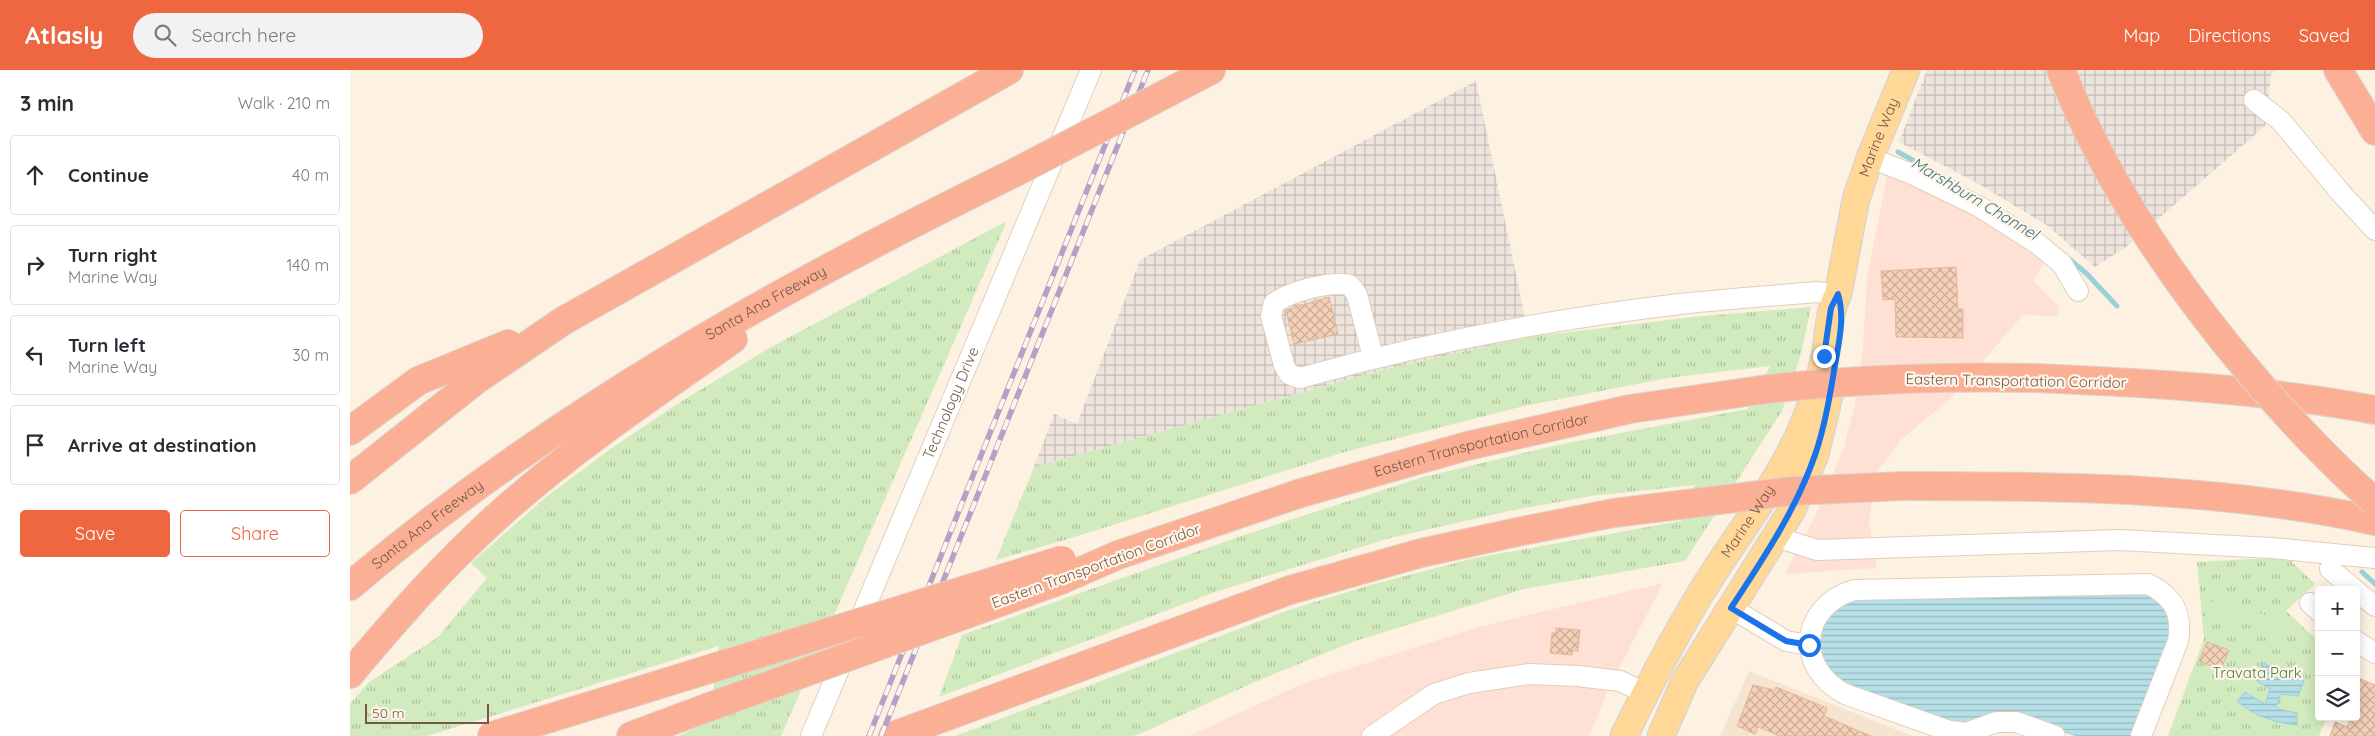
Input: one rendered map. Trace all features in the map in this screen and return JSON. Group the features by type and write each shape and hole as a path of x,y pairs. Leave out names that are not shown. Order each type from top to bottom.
{"highway":[{"path":"350,480 476,380 563,321 1010,70"},
{"path":"2061,70 2096,147 2152,245 2232,352 2375,518"},
{"path":"2338,70 2375,131"},
{"name":"Santa Ana Freeway","path":"350,586 474,487 580,414 676,353 892,233 1016,172 1202,75"},
{"path":"350,674 427,584 500,514 566,458 833,266"},
{"path":"350,431 418,382 563,321"},
{"name":"Eastern Transportation Corridor","path":"630,736 1062,570 1118,555 1301,493 1467,446 1630,409 1813,383 1939,377 2037,378 2178,385 2332,402 2375,410"},
{"path":"893,736 1290,590 1421,553 1614,513 1792,491 1902,486 2019,486 2214,496 2375,518"},
{"path":"492,736 716,667 1062,570"}],"main road":[{"name":"Marine Way","path":"1624,736 1645,694 1709,580 1772,486 1798,438 1812,401 1824,356 1831,308 1838,294 1856,200 1870,158 1906,70"},
{"name":"Marine Way","path":"1661,736 1685,681 1792,510 1815,455 1828,403 1843,310 1838,294"}],"street":[{"name":"Technology Drive","path":"810,736 917,478 1016,250 1091,70"},
{"path":"2254,100 2281,120 2340,192 2375,230"},
{"path":"1870,158 1912,174 1971,203 2038,244 2062,264 2078,291"},
{"path":"1373,358 1356,295 1350,285 1336,282 1284,297 1274,303 1271,316 1284,364 1289,374 1300,378 1373,358 1528,327 1679,304 1816,292 1838,294"},
{"path":"1776,537 1817,550 2119,540 2272,548 2375,558"},
{"path":"2330,569 2351,586"},
{"path":"2055,736 2016,722 1997,722 1966,733 1949,731 1845,694 1832,687 1820,674 1812,660 1809,645 1810,631 1816,619 1828,604 1842,594 1854,590 2148,584 2168,598 2177,610 2181,625 2178,641 2141,736"},
{"path":"2360,593 2375,606"},
{"path":"1731,608 1786,641 1809,645"},
{"path":"2360,644 2375,653"},
{"path":"1372,736 1434,694 1478,682 1529,674 1578,676 1620,681 1645,694"}],"shaded area":[{"path":"1927,70 2275,70 2271,75 2265,126 2126,247 2095,267 2048,226 1979,184 1899,142"},
{"path":"1476,81 1529,337 1382,370 1034,467 1054,414 1077,424 1140,260"},
{"path":"1887,175 1975,214 2045,263 2033,280 2058,306 2059,316 2023,315 1950,399 1902,439 1876,473 1869,522 1877,568 1785,574 1816,514 1843,450 1855,403 1863,347 1867,278"},
{"path":"1663,583 1608,690 1589,736 1189,736 1302,684 1478,627"},
{"path":"1749,671 1912,736 1720,736"}],"green space":[{"path":"1007,221 781,736 678,736 709,722 719,646 427,736 350,736 350,704 369,682 438,637 487,578 471,563 545,498 609,450 674,406 771,347"},
{"path":"1811,307 1801,354 1782,411 1685,561 1524,589 1355,641 1255,682 1135,736 955,736 1289,610 1374,584 1475,558 1681,521 1695,485 1591,496 1509,511 1390,538 1218,591 939,697 962,635 1244,535 1423,477 1557,445 1748,409 1770,366 1668,378 1524,406 1348,451 996,560 1034,467 1382,370 1529,337 1692,317"},
{"name":"Travata Park","path":"2287,557 2315,584 2286,611 2315,638 2315,721 2325,721 2319,736 2168,736 2204,639 2197,562"},
{"path":"2215,596 2246,608 2240,622 2210,610"},
{"path":"2258,612 2288,625 2282,638 2252,626"}],"water":[{"path":"2138,589 2163,601 2172,618 2173,637 2133,736 2076,736 2013,713 1956,726 1839,685 1817,650 1826,616 1848,598"},
{"path":"2263,663 2304,681 2298,696 2281,694 2276,706 2278,709 2297,713 2297,725 2265,718 2250,711 2237,701 2245,692 2265,704 2270,689 2256,680"}],"building":[{"path":"1956,267 1958,309 1963,309 1963,338 1896,337 1895,299 1883,300 1881,271"},
{"path":"1329,297 1338,334 1294,344 1286,310"},
{"path":"1556,628 1580,630 1578,651 1573,650 1572,655 1550,653 1552,633 1556,633"},
{"path":"2207,642 2229,650 2222,667 2218,666 2217,668 2199,661"},
{"path":"2360,679 2375,685 2375,736 2330,736 2335,722 2347,727 2349,721 2360,721"},
{"path":"1753,685 1774,690 1776,687 1827,708 1824,716 1871,736 1780,736 1758,727 1755,734 1737,726"}],"waterway":[{"name":"Marshburn Channel","path":"1898,152 1956,184"},
{"name":"Marshburn Channel","path":"2069,259 2086,273 2117,306"},
{"name":"Marshburn Channel","path":"2362,572 2375,584"}],"railway":[{"path":"869,736 1135,70"},
{"path":"881,736 1148,70"}],"route":[{"path":"1809,645 1786,641 1771,634 1731,608 1792,510 1815,455 1836,360 1843,310 1838,294 1831,308 1824,356"}]}
